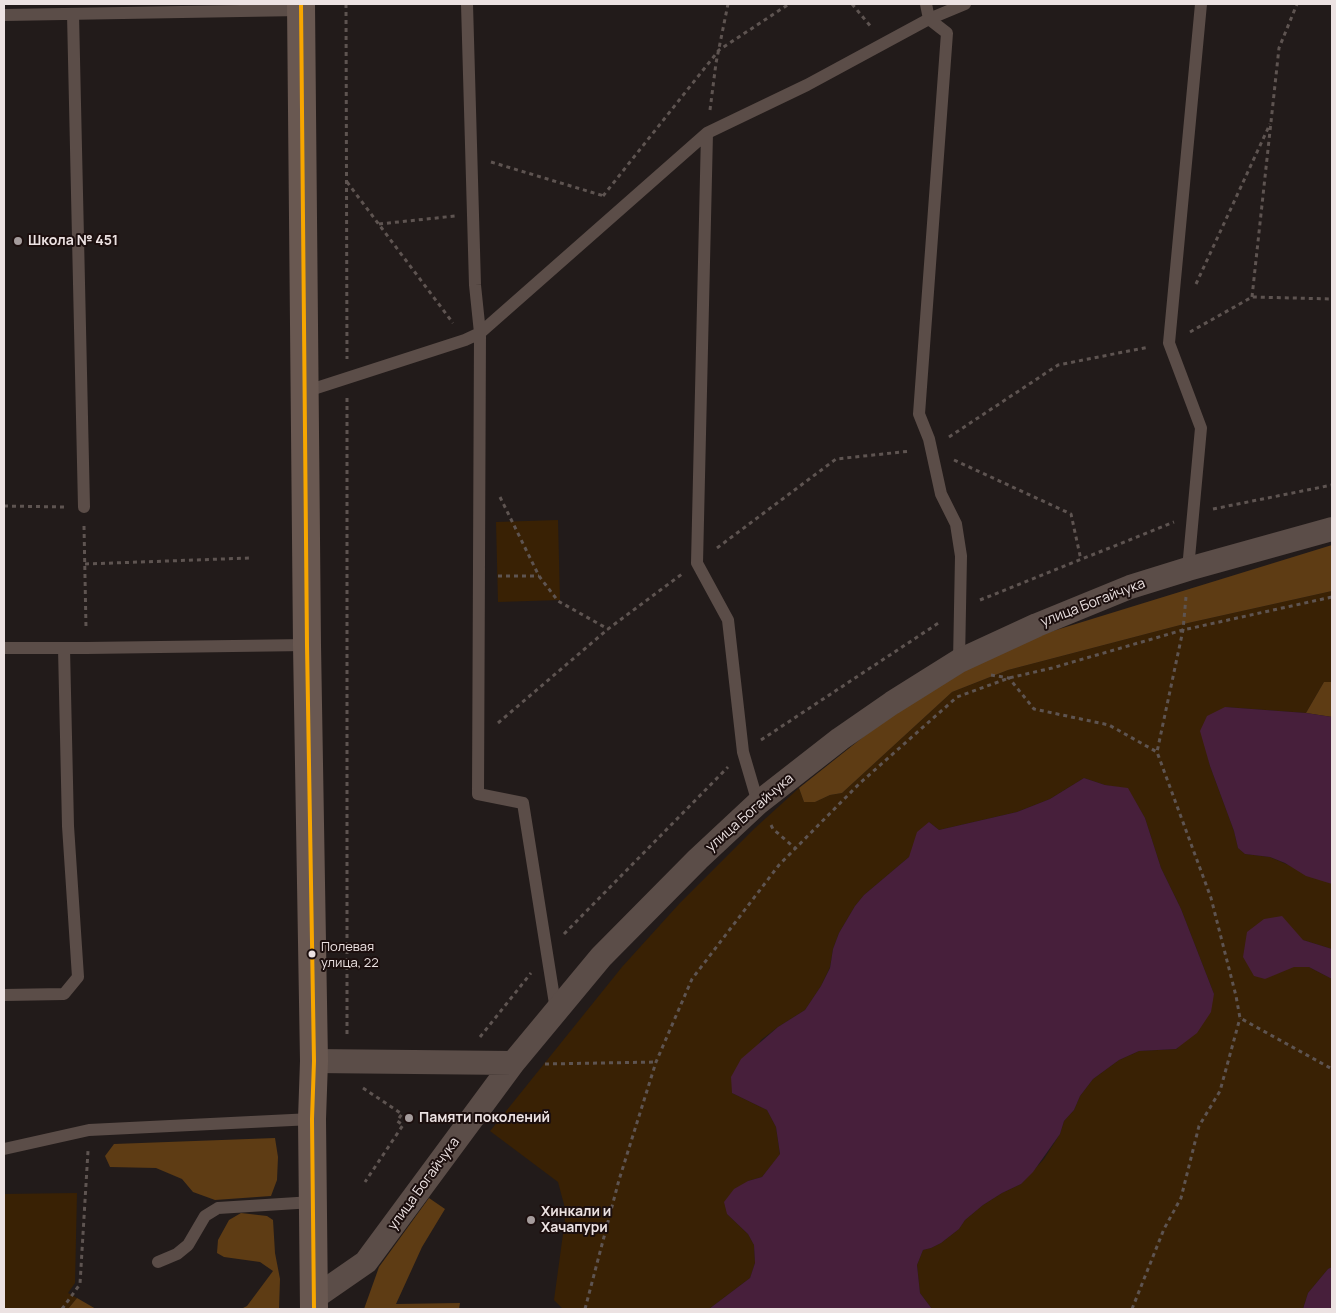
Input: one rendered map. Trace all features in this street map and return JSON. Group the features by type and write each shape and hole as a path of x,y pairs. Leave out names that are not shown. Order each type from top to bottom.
{"street":[{"path":"301,7 307,645 314,1061 312,1119 314,1304"},
{"name":"улица Богайчука","path":"314,1304 366,1262 513,1063 601,957 698,859 758,803 840,738 892,702 960,661 1046,621 1130,587 1188,568 1332,529"},
{"path":"314,1061 513,1063"}],"lane":[{"path":"467,4 472,215 475,285 480,333 478,794 523,803 556,1010"},
{"path":"926,4 929,19 947,33 919,414 931,449 941,494 956,524 961,556 960,661"},
{"path":"304,392 465,340 480,333 707,133 807,85 929,19 965,4"},
{"path":"1188,568 1200,428 1168,344 1201,4"},
{"path":"4,15 301,7"},
{"path":"73,14 84,507"},
{"path":"707,133 697,563 728,620 743,752 758,803"},
{"path":"4,648 307,645"},
{"path":"4,995 64,994 78,977 68,826 64,648"},
{"path":"4,1149 89,1130 312,1119"},
{"path":"158,1262 177,1254 188,1245 205,1216 218,1208 314,1202"}],"path":[{"path":"346,4 347,1044"},
{"path":"707,133 728,4"},
{"path":"602,196 719,50 789,4"},
{"path":"852,4 884,43"},
{"path":"1252,297 1279,48 1297,4"},
{"path":"1193,290 1271,122"},
{"path":"471,156 627,203"},
{"path":"347,182 465,340"},
{"path":"378,224 472,215"},
{"path":"477,741 608,629 836,459 931,449 1058,365 1168,344 1252,297 1332,299"},
{"path":"931,449 1070,514 1081,560"},
{"path":"479,454 539,576 558,601 608,629"},
{"path":"4,506 84,507 86,648"},
{"path":"85,564 250,558"},
{"path":"1132,1309 1164,1229 1181,1198 1199,1126 1220,1092 1240,1018 1211,898 1157,752 1183,630 1188,568"},
{"path":"478,576 539,576"},
{"path":"585,1309 619,1180 656,1062 692,979 779,865 860,784 957,697 1009,678 1052,668 1183,630 1332,597"},
{"path":"960,661 972,672 1009,678 1034,709 1110,725 1157,752"},
{"path":"758,803 773,829 796,848"},
{"path":"1240,1018 1332,1069"},
{"path":"513,1063 656,1062"},
{"path":"363,1088 402,1114 397,1121 403,1124 365,1182"},
{"path":"62,1309 80,1284 89,1130"}],"shaded area":[{"path":"558,520 560,600 498,602 496,522"},
{"path":"1332,545 1332,591 1188,623 1008,670 952,692 842,793 830,795 815,802 804,802 799,788 916,695 1014,643"},
{"path":"1332,591 1332,682 1324,682 1306,713 1225,707 1206,749 1238,848 1245,854 1270,857 1332,884 1332,949 1303,940 1294,967 1309,967 1332,979 1332,1267 1328,1269 1308,1293 1303,1309 932,1309 920,1293 917,1265 923,1250 941,1243 959,1229 965,1220 983,1205 1021,1184 1044,1159 1060,1134 1064,1121 1074,1110 1080,1096 1093,1079 1119,1060 1139,1051 1177,1049 1214,994 1181,909 1161,868 1145,818 1128,789 1105,785 1084,778 1050,799 1017,812 939,830 929,822 909,857 864,895 855,906 839,933 833,949 830,967 821,986 805,1010 761,1040 732,1093 767,1110 776,1127 780,1155 762,1177 748,1181 727,1214 748,1234 754,1245 755,1263 750,1278 709,1309 563,1309 554,1300 566,1212 558,1182 490,1131 622,967 679,904 755,828 799,788 804,802 815,802 830,795 842,793 952,692 1008,670 1188,623"},
{"path":"1324,682 1332,682 1332,717 1306,713"},
{"path":"1225,707 1306,713 1332,717 1332,884 1306,876 1285,863 1270,857 1245,854 1238,848 1200,731 1207,716"},
{"path":"1084,778 1105,785 1128,788 1145,818 1161,868 1181,909 1214,994 1211,1012 1197,1033 1176,1049 1139,1051 1119,1060 1093,1079 1080,1096 1074,1110 1064,1121 1060,1134 1033,1172 1021,1184 983,1205 965,1220 959,1229 941,1243 923,1250 917,1265 920,1293 932,1309 709,1309 750,1278 755,1263 754,1245 748,1234 727,1214 724,1202 734,1189 748,1181 762,1177 780,1154 776,1127 767,1110 732,1093 731,1077 741,1059 778,1027 805,1010 830,968 833,949 839,933 855,906 864,895 909,857 917,832 929,822 939,830 1017,812 1050,799"},
{"path":"1282,916 1303,940 1332,949 1332,979 1309,967 1294,967 1265,979 1254,976 1243,957 1247,932 1264,919"},
{"path":"275,1138 278,1157 277,1180 271,1196 215,1200 193,1192 182,1179 156,1168 110,1167 105,1156 114,1144"},
{"path":"77,1193 75,1283 68,1293 77,1298 68,1309 4,1309 4,1194"},
{"path":"429,1198 445,1209 422,1247 396,1304 460,1303 459,1309 364,1309 379,1267"},
{"path":"241,1213 267,1216 273,1220 275,1253 280,1279 279,1309 241,1309 247,1306 273,1271 260,1262 224,1257 217,1253 218,1240 229,1220"},
{"path":"1332,1267 1332,1309 1303,1309 1308,1293 1328,1269"},
{"path":"77,1298 96,1309 68,1309"}],"transit line":[{"path":"301,4 307,645 314,1061 312,1119 314,1309"}],"place":[{"name":"Школа № 451","path":"18,241"},
{"name":"Полевая улица, 22","path":"312,954"},
{"name":"Памяти поколений","path":"409,1118"},
{"name":"Хинкали и Хачапури","path":"531,1220"}]}
